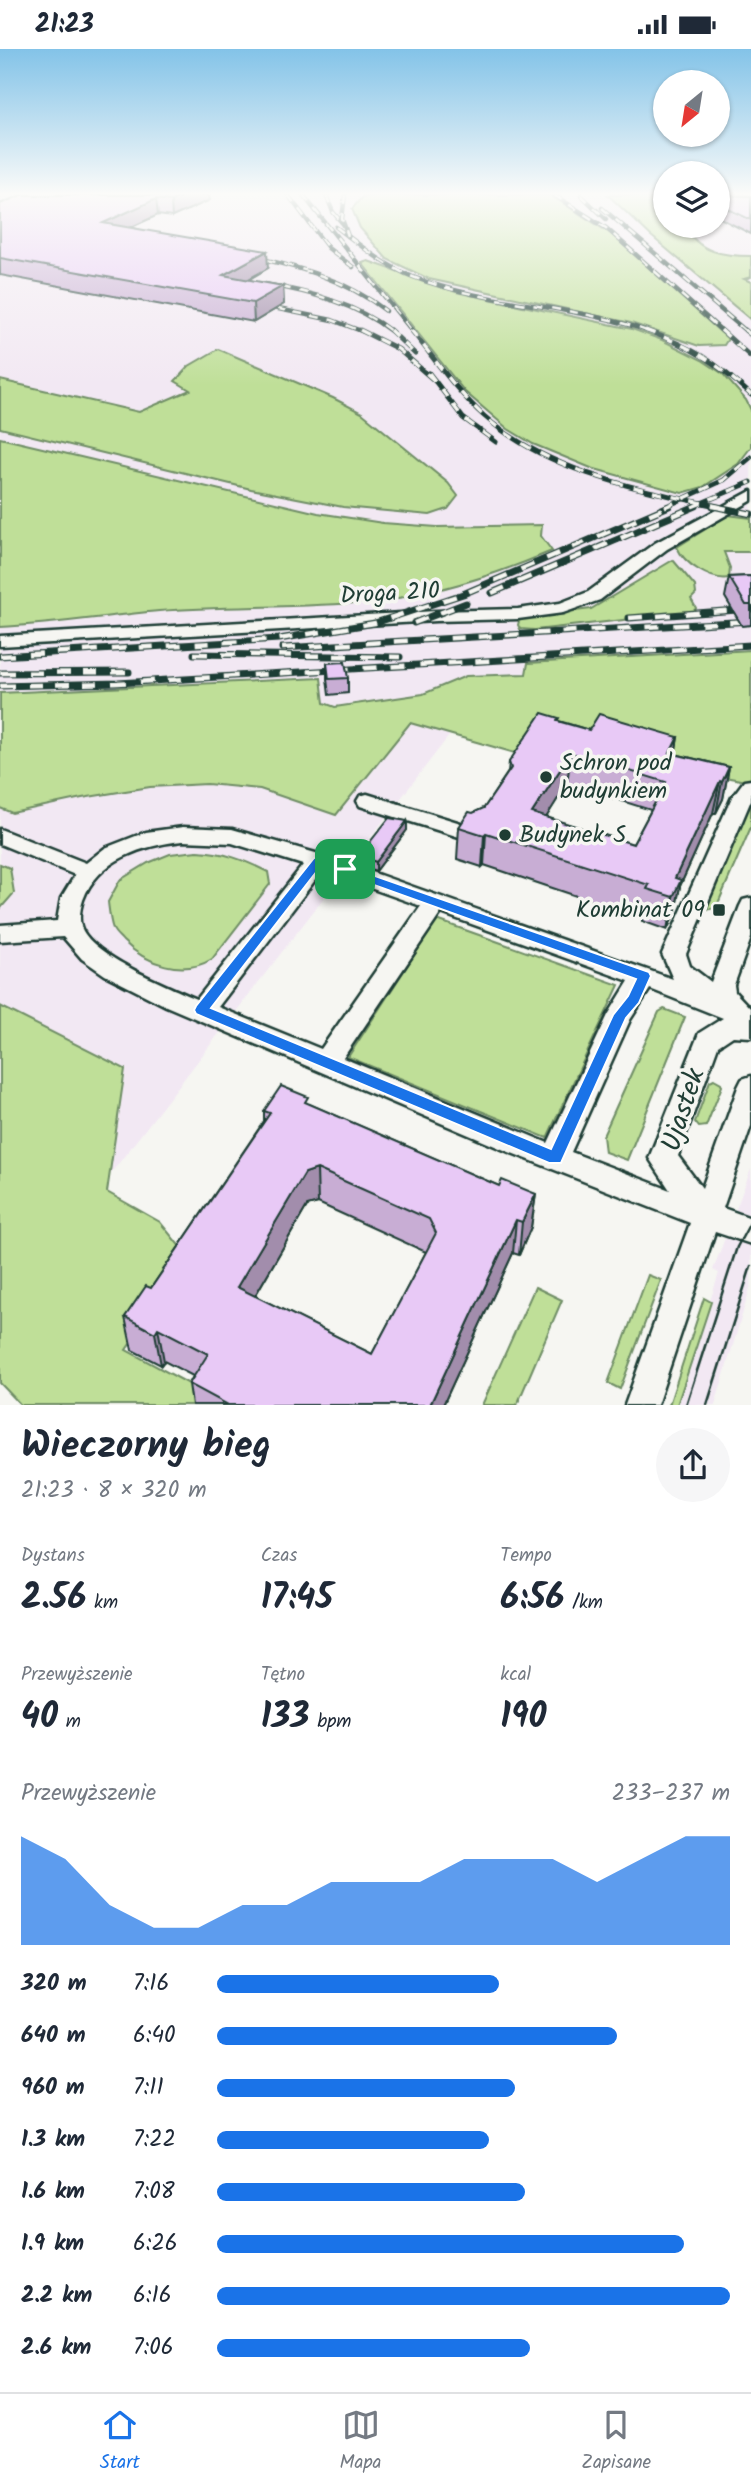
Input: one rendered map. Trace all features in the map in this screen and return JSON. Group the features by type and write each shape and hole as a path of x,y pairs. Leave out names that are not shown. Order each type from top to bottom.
{"street":[{"name":"Droga 210","path":"0,641 436,616 518,614 563,608 594,596 661,546 751,495"},
{"path":"751,786 743,797 674,957 688,979 751,1017"},
{"path":"367,801 472,834 490,807"},
{"path":"751,1017 644,976 318,861 222,834 171,835 131,844 107,856 88,871 70,898 74,937 90,955 112,969 202,1010 555,1158 707,1217 751,1231"},
{"path":"0,836 88,871"},
{"path":"202,1010 318,861"},
{"path":"326,1062 436,902"},
{"path":"728,1003 722,991 723,979 751,906"},
{"path":"0,933 71,928"},
{"path":"555,1158 621,1015 634,999 644,976"},
{"name":"Ujastek","path":"707,1217 663,1158 708,1039 728,1026 751,1027"},
{"path":"641,1405 751,1087"}],"shaded area":[{"path":"0,258 751,258 751,765 486,688 0,1317"},
{"path":"751,1169 751,1285 715,1405 677,1405 719,1273 713,1270"}],"green space":[{"path":"638,258 728,339 724,345 699,346 631,323 429,279 387,259"},
{"path":"678,258 751,258 751,277 744,279 751,282 751,320"},
{"path":"368,261 456,292 632,329 662,340 723,374 746,400 751,410 751,447 738,464 703,487 682,493 591,468 533,444 508,429 465,392 362,263"},
{"path":"218,349 362,413 448,483 458,496 448,509 430,515 343,507 251,489 0,428 0,380 139,412 190,390 175,381 189,366"},
{"path":"0,438 318,513 383,523 437,527 542,525 541,536 552,551 462,584 392,599 159,611 0,627"},
{"path":"728,515 751,518 751,552 724,552 730,568 729,578 714,577 692,565 677,547"},
{"path":"673,560 695,586 696,594 691,599 696,608 694,612 535,630 520,629 518,625 519,621 526,617 591,609"},
{"path":"751,650 751,782 688,770 515,753 410,723 336,815 260,789 207,784 150,787 12,813 0,808 0,693 321,678 324,703 335,707 423,694 466,676 526,674 528,663"},
{"path":"751,802 751,827 716,908 704,910"},
{"path":"197,851 225,855 251,864 268,872 270,884 212,959 189,967 154,962 132,949 115,932 108,902 120,880 148,863 170,854"},
{"path":"0,864 10,868 14,893 0,909"},
{"path":"437,920 619,985 547,1138 348,1057"},
{"path":"0,1006 125,1069 107,1192 160,1222 182,1249 174,1280 126,1350 204,1392 197,1405 21,1405 0,1383"},
{"path":"664,1009 685,1017 627,1160 605,1152 603,1136 659,1012"},
{"path":"714,1079 722,1086 706,1126 699,1127 695,1122 710,1081"},
{"path":"648,1275 661,1280 620,1389 608,1383"},
{"path":"535,1287 562,1300 517,1405 482,1405"},
{"path":"704,1298 711,1302 677,1405 669,1405"}],"building":[{"path":"2,258 254,258 223,275 283,286 253,303"},
{"path":"751,576 751,605 746,605 729,577"},
{"path":"345,662 348,678 329,679 327,663"},
{"path":"542,713 559,718 557,721 589,730 599,714 678,737 670,753 729,767 675,878 681,880 673,897 647,889 649,885 486,833 484,835 459,827 469,812 484,808 511,768 509,762","holes":["571,753 666,782 633,844 532,813"]},
{"path":"389,818 407,821 376,862 359,856"},
{"path":"281,1086 308,1097 305,1102 499,1186 502,1180 536,1194 522,1222 516,1220 430,1405 228,1405 189,1384 208,1354 158,1328 155,1333 125,1317 146,1286 151,1288 270,1113 264,1111","holes":["317,1169 429,1219 436,1233 372,1354 237,1287 305,1173"]}],"tram line":[{"path":"686,1405 737,1247 751,1221"},
{"path":"707,1405 751,1266"}],"railway":[{"path":"258,258 338,282 386,311"},
{"path":"342,258 353,267"},
{"path":"354,258 413,332"},
{"path":"379,258 413,277 442,287 592,316 649,332"},
{"path":"640,258 723,332"},
{"path":"661,258 747,332"},
{"path":"264,284 331,300 363,313 392,332"},
{"path":"259,305 332,320 364,332"},
{"path":"360,330 364,332"},
{"path":"390,330 415,354"},
{"path":"411,330 474,406 509,436 537,452 596,476 684,499"},
{"path":"645,330 649,332"},
{"path":"721,330 751,357"},
{"path":"745,330 751,335"},
{"path":"364,332 398,349 435,381"},
{"path":"649,332 702,356 751,395"},
{"path":"429,373 463,418 496,442"},
{"path":"684,499 724,480 751,457"},
{"path":"702,503 751,482"},
{"path":"665,507 684,499"},
{"path":"684,499 702,503"},
{"path":"692,507 702,503"},
{"path":"702,503 721,507"},
{"path":"0,656 279,639 375,623 463,594 669,506"},
{"path":"492,593 696,506"},
{"path":"713,506 751,514"},
{"path":"414,623 466,603"},
{"path":"629,618 751,609"},
{"path":"282,648 751,621"},
{"path":"0,686 118,683 751,645"},
{"path":"194,654 400,657"},
{"path":"0,673 129,672"}],"place":[{"name":"Schron pod budynkiem","path":"546,777"},
{"name":"Budynek S","path":"505,835"},
{"name":"Kombinat 09","path":"719,910"}],"route":[{"path":"318,861 345,869 644,976 634,999 621,1015 555,1158 202,1010 318,861"}]}
